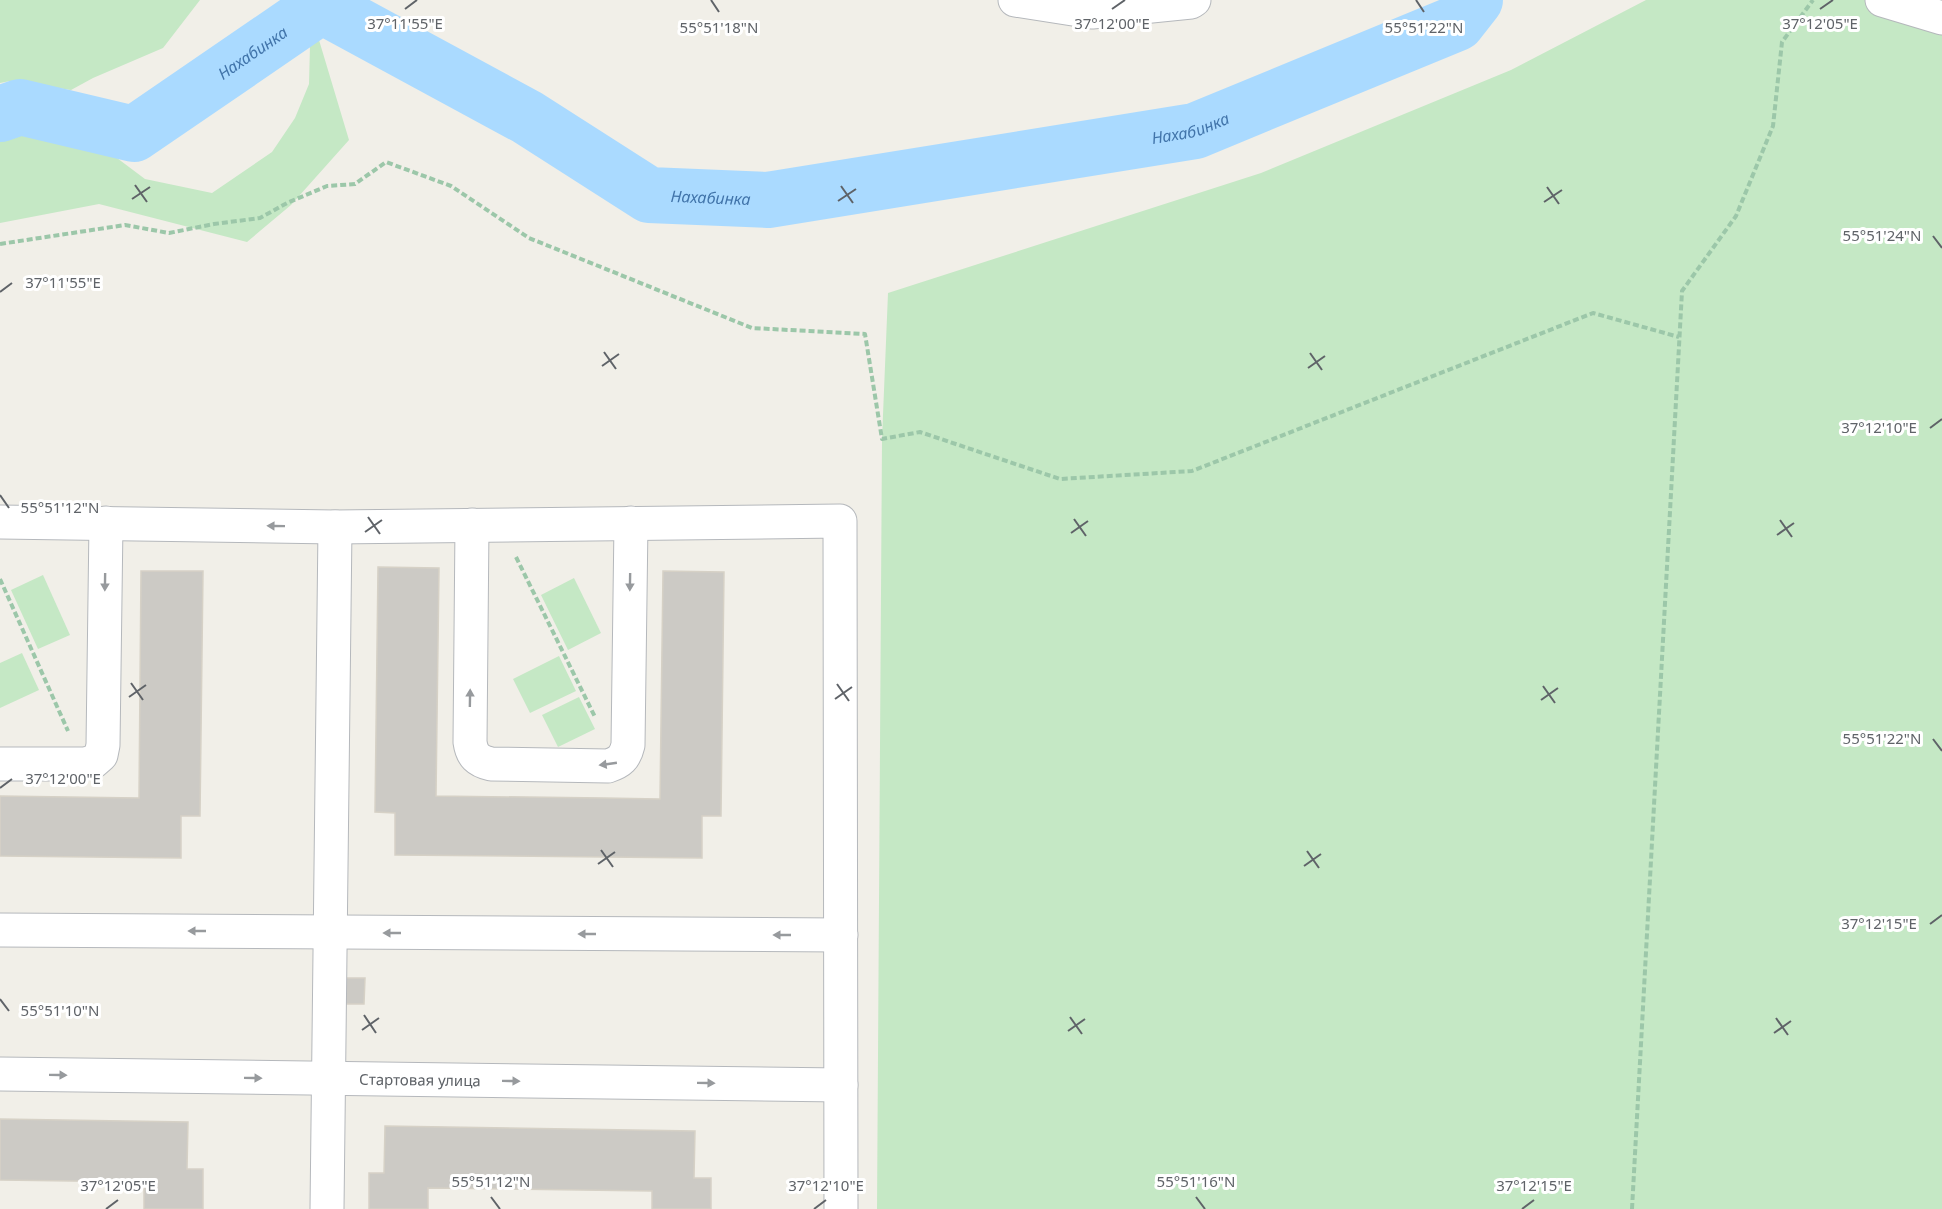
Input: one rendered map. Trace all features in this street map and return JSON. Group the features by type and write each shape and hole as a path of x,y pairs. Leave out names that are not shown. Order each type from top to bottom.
{"street":[{"path":"1015,0 1092,12 1194,0"},
{"path":"1882,0 1942,18"},
{"path":"0,522 334,527 840,521 841,1209"},
{"path":"0,764 84,764 93,762 101,755 106,523"},
{"path":"472,525 470,730 472,752 480,762 491,764 608,766 626,756 628,746 631,524"},
{"path":"327,1209 334,527"},
{"path":"0,930 841,935"},
{"name":"Стартовая улица","path":"0,1074 841,1085"}],"path":[{"path":"1632,1209 1682,291 1736,216 1773,126 1782,42 1813,0"},
{"path":"0,244 125,225 169,233 214,224 260,219 287,203 327,186 355,184 386,162 451,186 529,238 752,328 865,334 882,439 920,432 1060,479 1192,471 1593,313 1679,337"},
{"path":"515,556 617,763"},
{"path":"0,579 84,764"}],"green space":[{"path":"0,0 200,0 163,48 71,90 10,81 0,83"},
{"path":"280,0 307,0 349,140 291,205 247,242 99,204 0,223 0,142 19,130 54,128 89,137 145,179 212,193 272,152 295,118 309,84 310,46 292,13"},
{"path":"1646,0 1942,0 1942,1209 877,1209 882,439 888,293 1261,173 1511,70"},
{"path":"43,575 70,635 38,649 11,590"},
{"path":"574,578 601,633 568,650 541,595"},
{"path":"22,653 39,690 0,708 0,663"},
{"path":"559,656 576,691 530,713 513,679"},
{"path":"579,697 595,729 558,747 542,715"}],"building":[{"path":"378,567 439,568 436,796 660,799 663,571 724,572 721,816 702,816 702,858 395,855 395,813 375,812"},
{"path":"141,571 203,571 200,816 181,816 181,858 0,856 0,796 139,798"},
{"path":"343,978 365,978 364,1004 343,1004"},
{"path":"0,1119 188,1122 187,1169 203,1169 203,1209 144,1209 144,1182 0,1180"},
{"path":"385,1126 695,1131 694,1178 711,1178 711,1209 652,1209 652,1191 428,1188 428,1209 369,1209 369,1173 384,1173"}],"waterway":[{"path":"333,12 336,0"},
{"name":"Нахабинка","path":"0,114 20,107 134,134 318,8 333,12 527,117 649,195 768,200 1195,131 1457,23 1475,0"}]}
